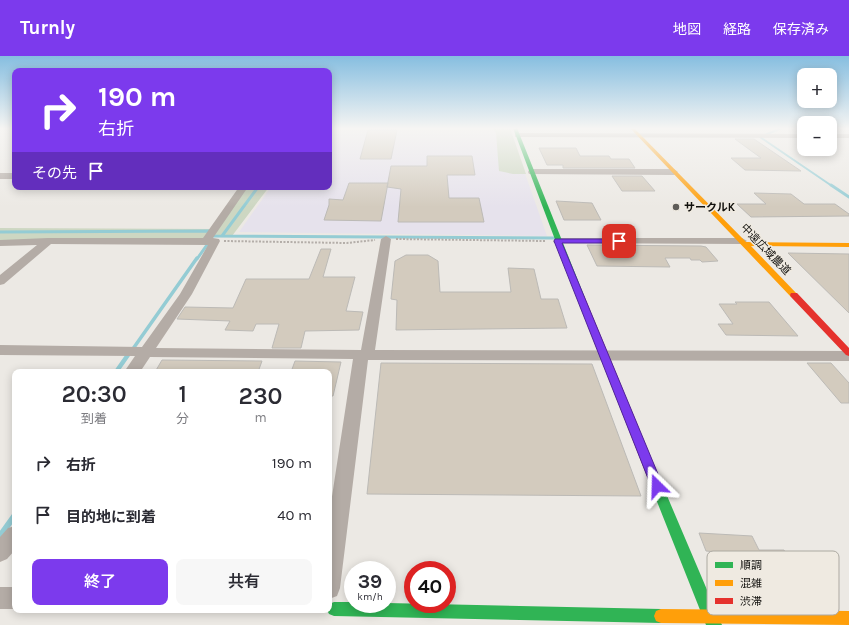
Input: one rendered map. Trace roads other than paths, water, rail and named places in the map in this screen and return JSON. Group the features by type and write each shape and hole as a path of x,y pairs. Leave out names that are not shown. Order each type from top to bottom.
{"street":[{"path":"525,155 603,354 707,609"},
{"name":"中遠広域農道","path":"658,155 849,354"},
{"path":"532,172 674,172"},
{"path":"0,176 12,176"},
{"path":"134,369 186,294 210,241 242,190"},
{"path":"332,598 364,355 386,239"},
{"path":"0,243 210,241"},
{"path":"558,241 849,244"},
{"path":"0,281 48,242"},
{"path":"0,350 364,355 849,354"},
{"path":"0,552 12,538"},
{"path":"0,598 12,598"},
{"path":"332,606 712,621 849,618"}],"waterway":[{"path":"786,155 832,186"},
{"path":"831,185 849,197"},
{"path":"222,236 256,190"},
{"path":"0,232 209,231 211,234"},
{"path":"212,236 554,238"},
{"path":"197,259 209,242"},
{"path":"130,353 197,258"},
{"path":"118,369 130,352"},
{"path":"0,536 12,519"}],"place":[{"name":"サークルK","path":"676,207"}]}
